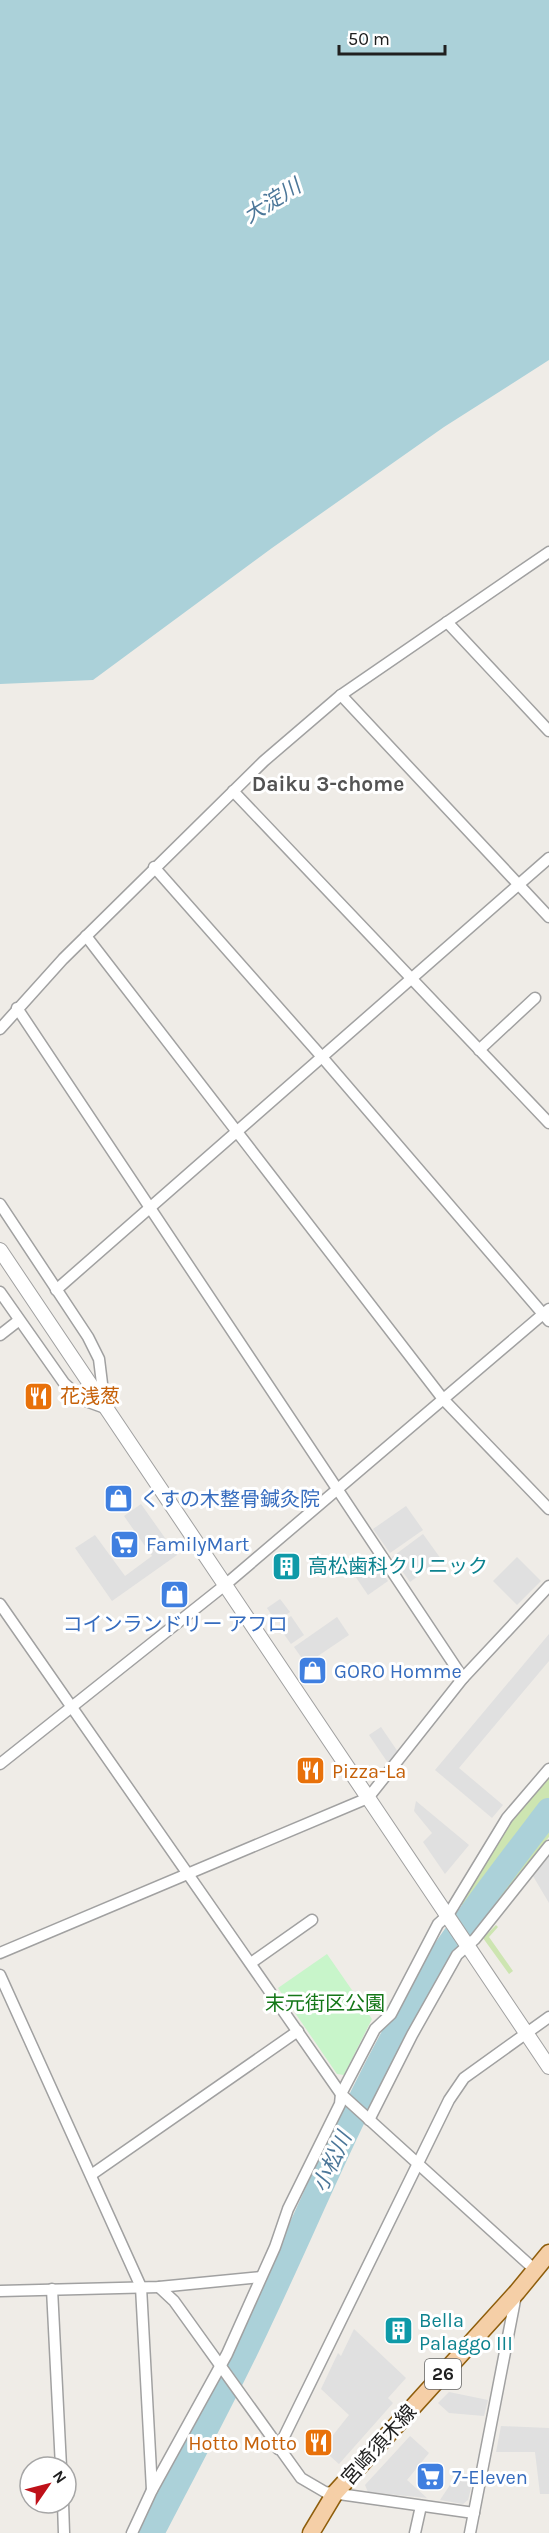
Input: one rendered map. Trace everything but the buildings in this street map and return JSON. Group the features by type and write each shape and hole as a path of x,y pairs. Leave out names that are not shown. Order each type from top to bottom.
{"main road":[{"name":"宮崎須木線","path":"311,2533 335,2493 517,2292 549,2253"}],"street":[{"path":"0,1029 86,936 264,761 341,695 549,552"},
{"path":"447,622 549,730"},
{"path":"341,695 549,916"},
{"path":"234,791 410,979 548,1121"},
{"path":"56,1290 549,858"},
{"path":"0,1764 225,1585 443,1399 547,1315 154,867"},
{"path":"86,936 443,1399 549,1509"},
{"path":"479,1050 535,998"},
{"path":"17,1008 463,1678"},
{"path":"0,1204 99,1359 105,1408"},
{"path":"0,1250 549,2067"},
{"path":"0,1292 18,1321 64,1383 83,1400 105,1408"},
{"path":"0,1335 18,1321"},
{"path":"0,1953 368,1798 463,1678 549,1586"},
{"path":"0,1604 341,2094 534,2269"},
{"path":"132,2533 227,2354 288,2209 340,2104 341,2094 375,2029 391,2014 438,1924 448,1915 507,1818 549,1769"},
{"path":"369,2120 412,2035 458,1955 549,1846"},
{"path":"251,1963 312,1920"},
{"path":"0,1975 141,2287 153,2490"},
{"path":"278,2449 448,2100 464,2078 549,2017"},
{"path":"91,2175 298,2031"},
{"path":"0,2291 159,2287 261,2277"},
{"path":"159,2287 174,2301 301,2478 326,2492 474,2513"},
{"path":"52,2289 60,2455"},
{"path":"470,2533 517,2292"},
{"path":"415,2533 421,2506"},
{"path":"63,2515 64,2533"}],"green space":[{"path":"549,1773 549,1837 477,1928 460,1902 509,1819"},
{"path":"496,1925 498,1927 489,1937 513,1971 509,1974 483,1938"},
{"name":"末元街区公園","path":"327,1954 372,2019 344,2075 337,2074 278,1988"}],"shaded area":[{"path":"141,1504 177,1555 112,1601 75,1548 95,1535 125,1576 152,1556 124,1516"},
{"path":"406,1506 423,1530 390,1553 373,1529"},
{"path":"423,1534 441,1559 410,1582 392,1557"},
{"path":"517,1557 541,1581 517,1605 493,1581"},
{"path":"374,1562 388,1581 368,1595 355,1576"},
{"path":"280,1599 290,1612 276,1622 267,1608"},
{"path":"291,1616 304,1635 291,1644 278,1626"},
{"path":"337,1617 349,1635 306,1664 294,1647"},
{"path":"549,1634 549,1661 459,1768 503,1805 492,1818 435,1770"},
{"path":"381,1727 398,1752 388,1763 369,1735"},
{"path":"416,1801 469,1845 445,1874 423,1842 432,1833 414,1811"},
{"path":"549,1856 549,1903 533,1876"},
{"path":"354,2329 406,2378 388,2398 393,2403 339,2464 322,2449 349,2415 321,2389 338,2353 341,2356"},
{"path":"449,2392 488,2400 484,2416 449,2413 438,2403"},
{"path":"501,2426 549,2428 549,2494 540,2494 535,2452 496,2452"},
{"path":"410,2436 429,2453 407,2480 427,2498 368,2492 365,2485"},
{"path":"456,2476 473,2480 468,2500 463,2504 440,2500"}],"water":[{"name":"大淀川","path":"0,0 549,0 549,360 444,427 272,548 93,680 0,684"}],"waterway":[{"name":"小松川","path":"151,2533 245,2350 341,2141 386,2051 449,1945 549,1811"}],"place":[{"name":"花浅葱","path":"39,1396"},
{"name":"くすの木整骨鍼灸院","path":"119,1499"},
{"name":"FamilyMart","path":"125,1544"},
{"name":"高松歯科クリニック","path":"287,1566"},
{"name":"コインランドリー アフロ","path":"175,1594"},
{"name":"GORO Homme","path":"313,1671"},
{"name":"Pizza-La","path":"311,1771"},
{"name":"Bella Palaggo III","path":"398,2331"},
{"name":"Hotto Motto","path":"318,2443"},
{"name":"7-Eleven","path":"431,2477"}],"district":[{"name":"Daiku 3-chome","path":"328,784"}]}
